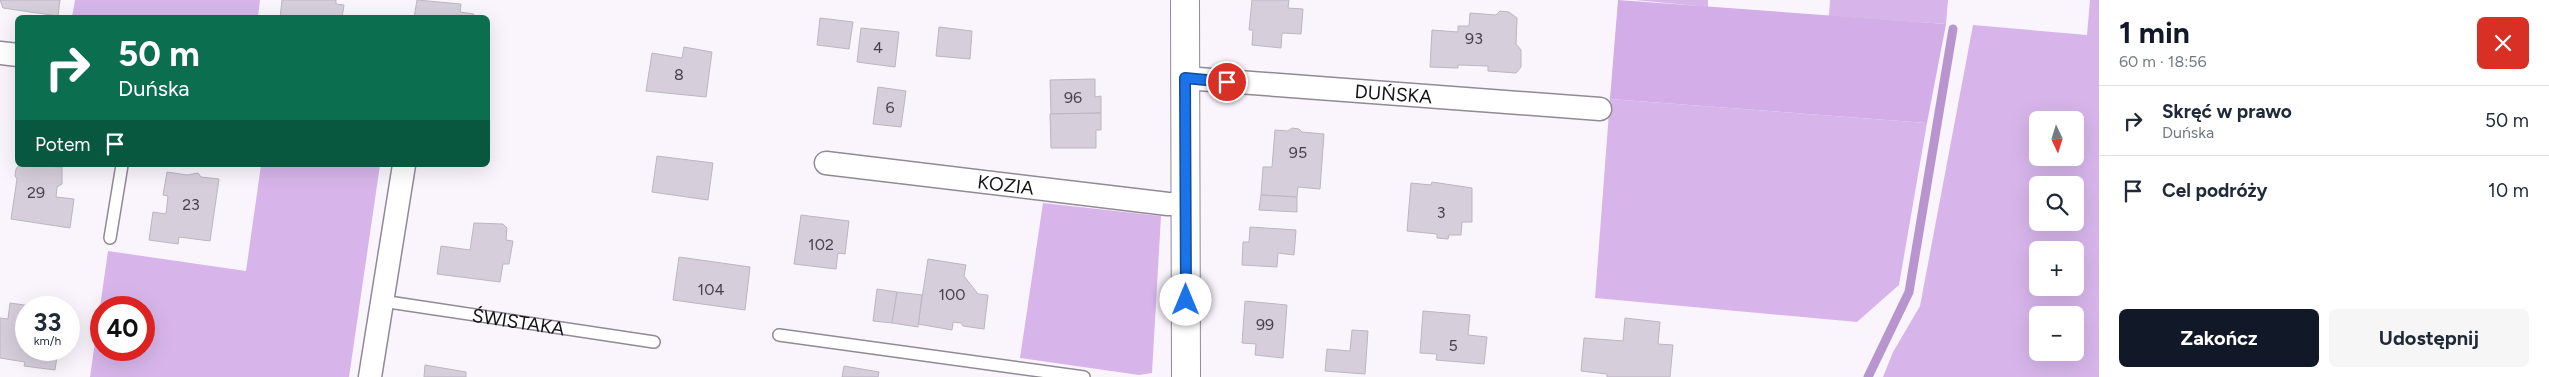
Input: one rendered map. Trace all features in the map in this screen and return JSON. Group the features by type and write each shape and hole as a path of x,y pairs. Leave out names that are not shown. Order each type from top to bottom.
{"street":[{"path":"1185,0 1186,377"},
{"path":"0,53 15,55"},
{"name":"DUŃSKA","path":"1185,78 1600,110"},
{"name":"KOZIA","path":"826,163 1168,204 1185,204"},
{"path":"370,377 404,167"}],"lane":[{"path":"110,238 122,167"},
{"name":"ŚWISTAKA","path":"382,302 654,342"},
{"path":"779,335 1084,377"}],"shaded area":[{"path":"75,0 260,0 258,15 72,15"},
{"path":"1618,0 1946,24 1927,123 1610,99"},
{"path":"1635,0 1708,0 1708,7"},
{"path":"1830,0 1948,0 1946,24 1829,16"},
{"path":"2090,0 2099,0 2099,377 1883,377 1893,352 1920,306 1973,25 2087,35"},
{"path":"1610,99 1927,123 1899,285 1857,322 1595,298"},
{"path":"261,167 380,167 349,377 90,377 92,361 155,361 155,296 102,296 108,251 246,271"},
{"path":"1043,203 1161,216 1152,373 1139,375 1020,358"}],"building":[{"path":"0,0 60,0 58,15 3,8"},
{"path":"282,0 336,0 336,4 344,5 342,15 280,15"},
{"path":"417,0 461,4 460,12 474,14 474,15 414,15"},
{"path":"1252,0 1289,0 1288,8 1303,9 1301,34 1282,33 1281,48 1252,45 1253,30 1249,30"},
{"path":"1500,11 1509,12 1517,18 1516,44 1521,50 1521,67 1516,73 1488,71 1488,66 1458,65 1458,68 1430,67 1432,30 1458,32 1458,26 1469,26 1470,13 1496,15"},
{"path":"820,18 853,22 849,49 817,45"},
{"path":"939,27 972,31 970,59 936,56"},
{"path":"861,28 899,32 895,67 857,62"},
{"path":"684,47 712,52 706,97 646,91 652,53 682,58"},
{"path":"1095,79 1095,97 1101,96 1101,113 1051,114 1050,80"},
{"path":"878,87 906,91 901,127 873,124"},
{"path":"1101,113 1101,130 1096,130 1096,148 1051,148 1050,114"},
{"path":"1292,128 1299,129 1302,132 1324,134 1320,189 1298,187 1297,197 1261,195 1263,167 1272,167 1275,130 1288,131"},
{"path":"657,156 713,163 708,200 652,192"},
{"path":"18,167 62,167 62,184 57,187 56,197 74,199 70,228 11,219 17,179 15,176"},
{"path":"167,172 187,175 198,173 201,177 219,179 210,241 179,237 178,244 149,240 153,212 166,214 168,196 163,195"},
{"path":"1432,182 1472,188 1472,222 1462,222 1461,235 1449,235 1448,239 1437,238 1437,234 1407,231 1411,183 1431,185"},
{"path":"1261,195 1297,197 1297,212 1259,210"},
{"path":"801,215 849,221 845,254 838,253 836,269 794,264"},
{"path":"474,223 503,224 507,228 506,240 513,241 509,264 503,264 500,282 437,274 441,246 470,250"},
{"path":"1250,227 1296,230 1294,255 1278,253 1277,267 1242,265 1243,242 1249,242"},
{"path":"679,257 750,267 745,310 673,300"},
{"path":"928,259 966,265 964,276 978,294 988,295 984,329 963,326 961,323 953,322 952,330 918,324"},
{"path":"877,289 897,292 892,323 873,321"},
{"path":"897,292 922,295 918,327 892,323"},
{"path":"1245,301 1287,305 1283,358 1255,355 1256,344 1242,343"},
{"path":"10,303 15,304 15,360 0,358 0,318 8,319"},
{"path":"1423,311 1470,315 1468,335 1487,337 1484,364 1436,360 1437,354 1420,353"},
{"path":"1625,318 1660,322 1658,344 1673,345 1670,377 1607,377 1607,374 1581,371 1584,338 1623,341"},
{"path":"1352,330 1368,331 1365,374 1325,371 1327,349 1350,351"},
{"path":"19,361 56,361 55,370 24,366 25,362"},
{"path":"425,365 466,372 466,377 424,377"},
{"path":"844,366 879,372 878,377 842,377"}],"waterway":[{"path":"1868,377 1909,292 1953,29"}],"route":[{"path":"1186,300 1185,78 1227,82"}]}
